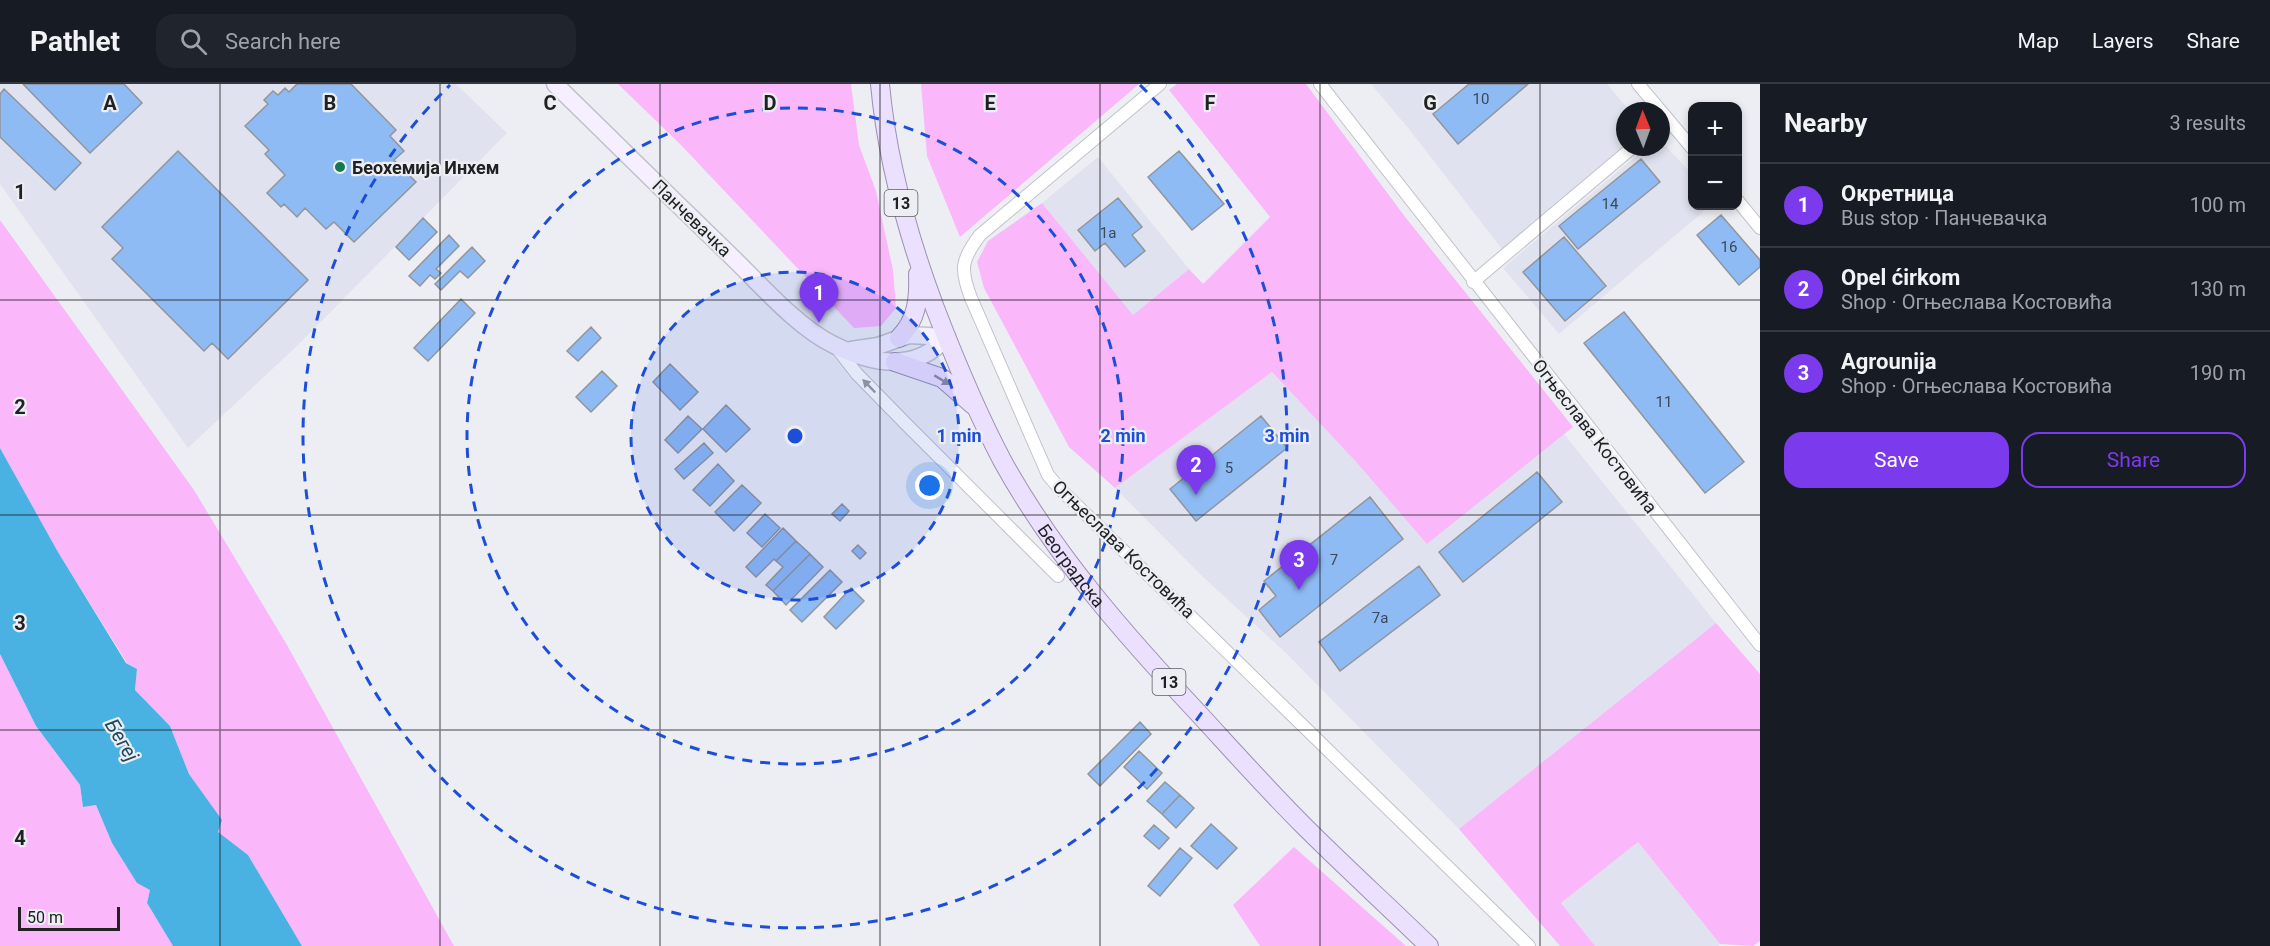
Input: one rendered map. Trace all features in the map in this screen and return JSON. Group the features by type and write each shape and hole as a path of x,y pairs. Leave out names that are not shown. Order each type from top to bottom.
{"main road":[{"name":"Београдска","path":"880,84 888,145 917,260 946,337 1003,462 1046,529 1114,622 1303,825 1429,946"},
{"path":"899,338 907,331 916,313 917,260"},
{"path":"895,362 942,378 980,412"}],"street":[{"name":"Панчевачка","path":"555,84 777,301 812,331 842,348 857,374 1058,576"},
{"name":"Огњеслава Костовића","path":"1160,84 980,235 964,259 965,282 971,298 1048,475 1147,575 1529,946"},
{"name":"Огњеслава Костовића","path":"1320,84 1473,282 1760,645"},
{"path":"1638,84 1651,102"},
{"path":"1670,127 1688,144"},
{"path":"1473,282 1622,156"},
{"path":"1742,207 1760,228"},
{"path":"842,348 878,346 899,338 918,335 946,337"},
{"path":"842,348 871,359 895,362 922,357 936,349 946,337"}],"shaded area":[{"path":"0,84 456,84 507,133 297,346 188,448 0,184"},
{"path":"618,84 851,84 859,145 876,191 893,270 896,308 881,326 854,328 679,143"},
{"path":"921,84 1139,84 960,237 927,156"},
{"path":"1177,84 1306,84 1406,218 1573,427 1427,544 1357,463 1272,372 1115,488 1069,447 984,288 977,262 988,241 1042,203 1133,315 1189,269 1203,284 1270,217 1169,90"},
{"path":"1371,84 1607,84 1622,102 1616,102 1616,154 1502,249"},
{"path":"1670,151 1688,170 1688,210 1705,210 1559,334 1503,268 1636,156 1670,156"},
{"path":"1098,157 1189,269 1133,315 1042,203"},
{"path":"0,220 194,490 287,645 454,946 302,946 248,855 217,832 221,820 189,774 170,726 135,690 137,669 127,663 58,552 0,448"},
{"path":"1272,372 1357,463 1426,542 1564,434 1716,623 1459,829 1286,653 1202,576 1115,488"},
{"path":"1716,623 1760,674 1760,941 1753,946 1720,944 1638,842 1561,903 1595,946 1560,946 1459,829"},
{"path":"0,654 36,726 80,785 83,807 96,805 112,843 150,890 147,903 173,946 0,946"},
{"path":"1638,842 1720,944 1718,946 1595,946 1561,903"},
{"path":"1294,847 1406,946 1260,946 1233,905"}],"water":[{"name":"Бегеј","path":"0,448 58,552 126,663 137,669 135,690 170,726 189,774 222,820 218,832 248,855 302,946 173,946 147,903 150,890 137,883 112,843 96,805 83,807 80,785 36,726 0,654"}],"building":[{"path":"23,84 124,84 142,103 90,153"},
{"name":"Беохемија Инхем","path":"297,84 351,84 396,130 390,136 404,151 394,160 416,182 354,242 334,222 326,229 305,208 297,217 284,204 281,207 267,193 285,175 265,154 269,150 245,126 268,104 264,100 273,91 278,95 285,88 289,92"},
{"path":"1469,84 1528,84 1458,144 1433,114"},
{"path":"4,89 81,163 55,190 0,137 0,94"},
{"path":"178,151 308,280 228,359 212,343 204,351 112,259 123,248 102,227"},
{"path":"1179,151 1224,204 1192,230 1148,177"},
{"path":"1641,159 1660,182 1578,249 1559,226"},
{"path":"1118,198 1142,227 1132,235 1145,251 1125,267 1105,243 1095,251 1078,230"},
{"path":"1721,215 1760,260 1760,267 1739,285 1697,235"},
{"path":"423,218 437,232 409,260 396,247"},
{"path":"449,235 459,246 436,269 441,273 435,279 430,275 420,286 409,276"},
{"path":"1564,237 1606,286 1565,321 1523,272"},
{"path":"472,247 485,261 468,278 460,271 441,290 435,284"},
{"path":"461,299 475,313 428,361 414,348"},
{"path":"1624,312 1744,462 1705,493 1584,343"},
{"path":"591,327 601,338 578,361 567,351"},
{"path":"670,364 698,392 680,410 653,382"},
{"path":"602,371 617,386 591,412 576,397"},
{"path":"726,405 750,429 726,452 703,429"},
{"path":"688,416 702,429 678,453 665,440"},
{"path":"1261,416 1287,448 1196,521 1170,489"},
{"path":"704,443 713,453 684,479 675,469"},
{"path":"718,464 734,481 710,506 693,490"},
{"path":"1537,472 1562,502 1463,582 1439,552"},
{"path":"742,485 761,503 734,531 715,512"},
{"path":"1370,497 1403,539 1280,637 1259,610 1276,596 1264,581"},
{"path":"842,504 849,511 840,521 832,514"},
{"path":"765,514 780,528 762,547 747,533"},
{"path":"783,528 796,541 756,577 746,567"},
{"path":"796,541 810,554 773,591 766,585 783,567 776,561"},
{"path":"858,545 866,553 860,559 852,551"},
{"path":"810,554 823,567 786,605 773,591"},
{"path":"1419,566 1440,595 1340,671 1319,642"},
{"path":"830,570 842,582 802,622 790,610"},
{"path":"851,588 864,601 836,629 824,617"},
{"path":"1140,722 1151,734 1100,786 1088,774"},
{"path":"1139,751 1162,773 1147,789 1124,767"},
{"path":"1165,782 1180,795 1162,814 1147,801"},
{"path":"1180,795 1194,808 1176,828 1162,814"},
{"path":"1211,824 1237,848 1217,869 1191,846"},
{"path":"1154,825 1169,838 1159,849 1144,836"},
{"path":"1180,848 1192,858 1160,896 1148,886"}],"place":[{"name":"Беохемија Инхем","path":"340,167"},
{"name":"Окретница","path":"819,323"},
{"name":"Opel ćirkom","path":"1196,495"},
{"name":"Agrounija","path":"1299,590"}]}
